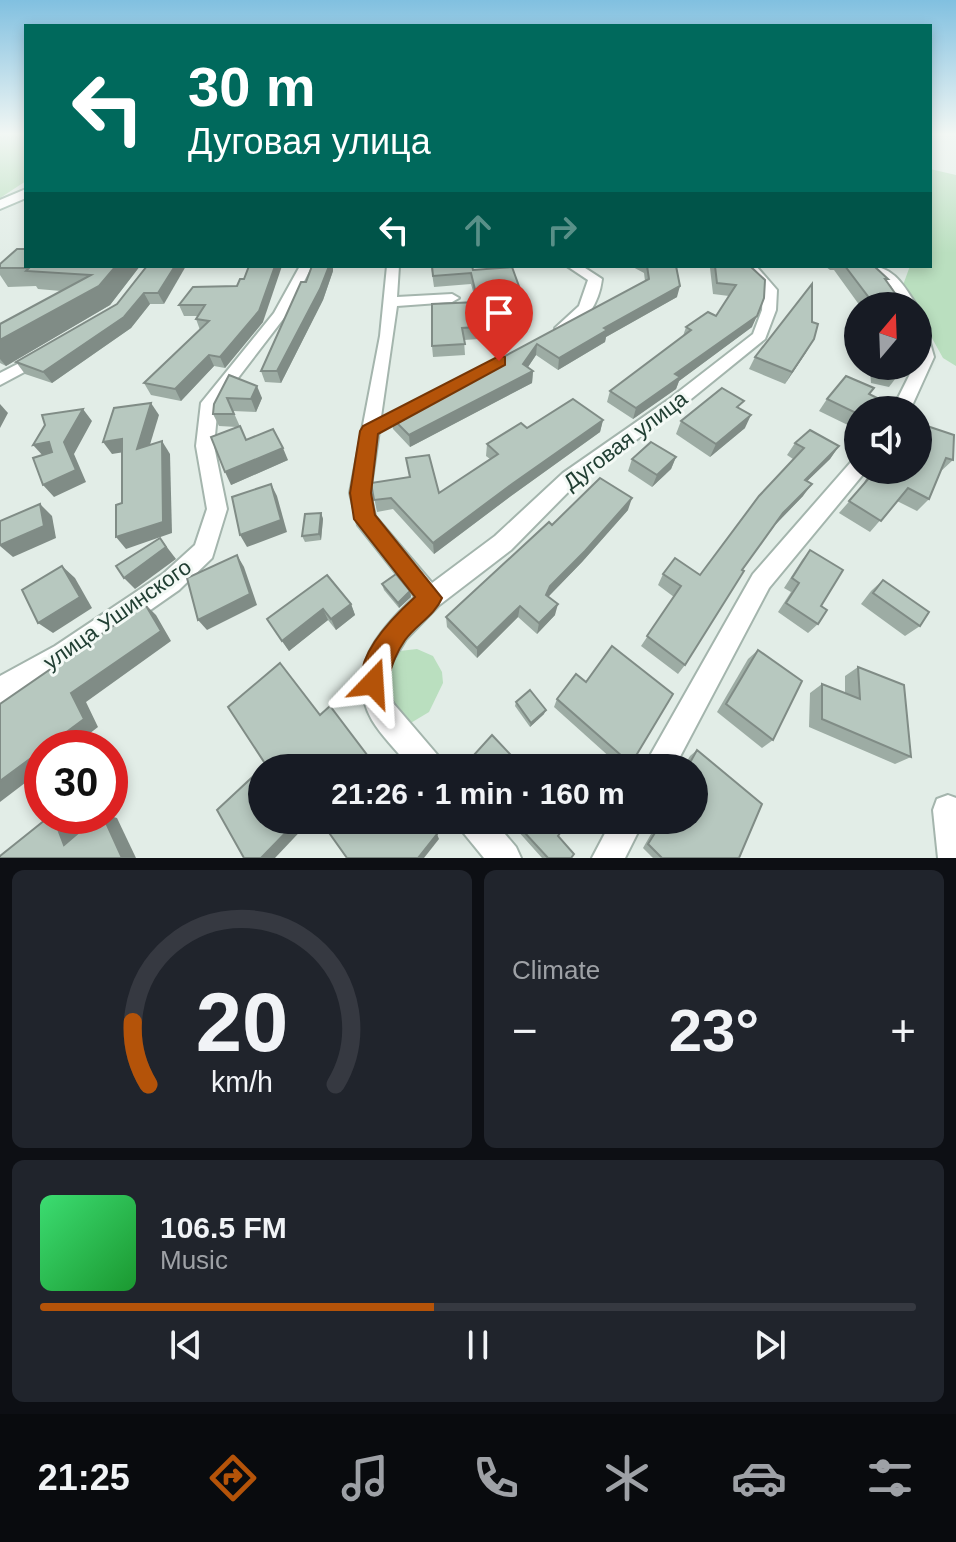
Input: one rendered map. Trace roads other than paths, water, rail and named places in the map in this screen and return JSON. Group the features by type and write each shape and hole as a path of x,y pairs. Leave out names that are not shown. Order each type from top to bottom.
{"main road":[{"path":"0,205 24,194"}],"street":[{"name":"улица Ушинского","path":"0,691 64,655 171,582 204,551 217,509 205,446 210,403 280,314 305,268"},
{"path":"393,268 376,427 360,493 365,519 430,598"},
{"path":"550,334 577,319 593,297 595,279 576,268"},
{"name":"Дуговая улица","path":"418,754 382,711 373,683 380,657 397,630 430,598 503,543 570,478 674,404 760,336 769,310 770,290 751,268"},
{"path":"876,268 901,292"},
{"path":"390,302 452,298"},
{"path":"0,380 59,347"},
{"path":"666,754 761,581 844,483"},
{"path":"948,810 954,858"},
{"path":"485,834 505,858"},
{"path":"608,858 621,834"}]}
